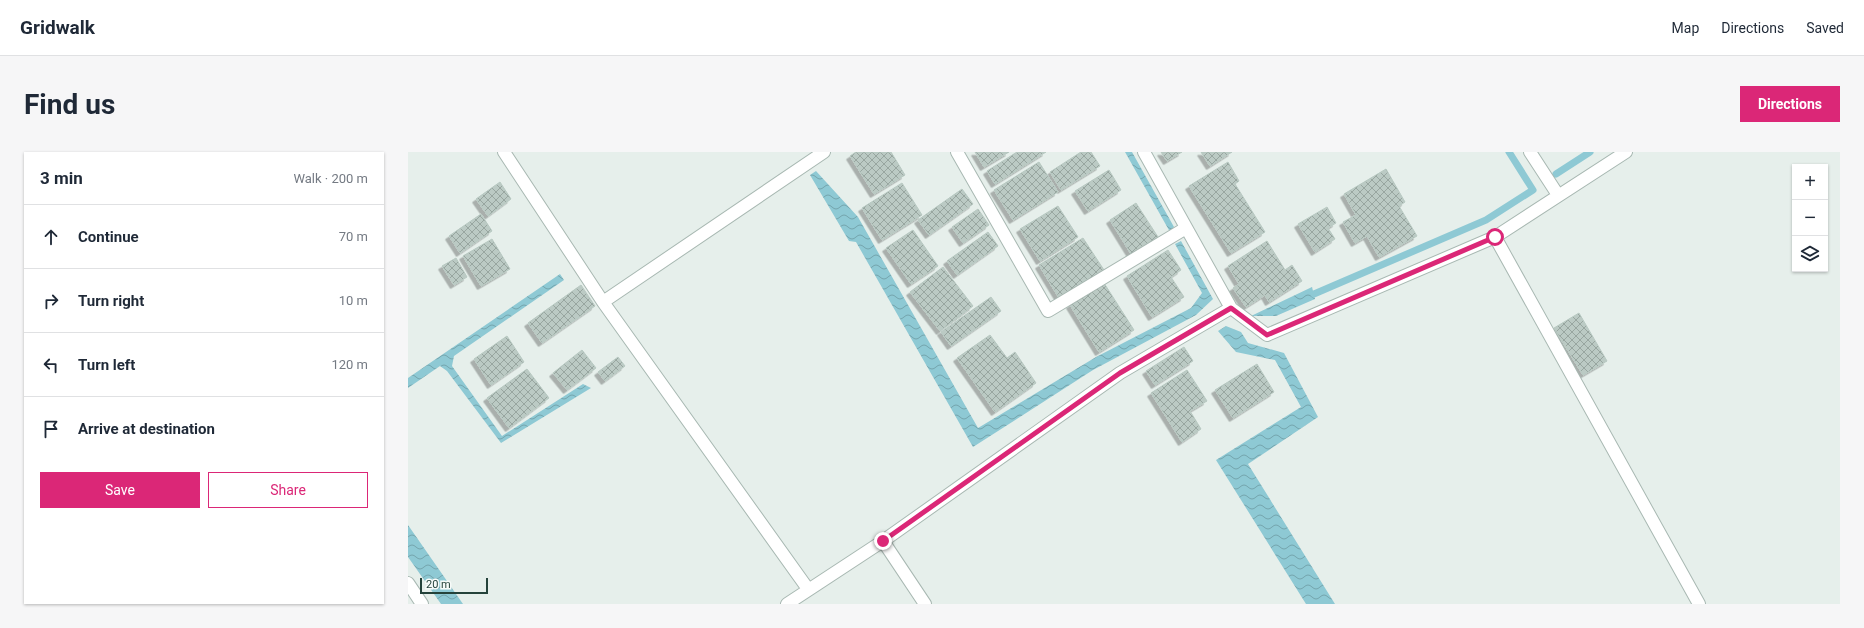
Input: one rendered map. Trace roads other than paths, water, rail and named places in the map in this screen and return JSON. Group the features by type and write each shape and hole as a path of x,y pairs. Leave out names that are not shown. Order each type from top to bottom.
{"street":[{"path":"504,152 603,302 808,589"},
{"path":"603,302 824,152"},
{"path":"957,152 1048,311 1186,228"},
{"path":"1144,152 1231,308 1267,335 1495,237 1626,152"},
{"path":"1530,152 1558,195"},
{"path":"1495,237 1699,604"},
{"path":"787,604 883,541 1120,373 1231,308"},
{"path":"883,541 925,604"},
{"path":"408,583 422,604"}],"water":[{"path":"1125,152 1132,152 1174,227 1170,232"},
{"path":"816,171 858,217 978,428 1096,357 1191,308 1202,293 1175,244 1181,241 1213,299 1196,315 1093,370 973,447 856,242 849,241 810,175"},
{"path":"560,274 564,280 454,356 452,366 502,436 583,384 591,388 501,443 447,371 440,366 408,388 408,378"},
{"path":"1312,287 1315,299 1276,316 1251,316"},
{"path":"1226,326 1241,332 1248,343 1284,353 1318,417 1248,464 1335,604 1306,604 1216,460 1301,407 1275,360 1236,352 1218,331"},
{"path":"408,525 463,604 441,604 408,557"}],"waterway":[{"path":"1314,294 1486,220 1533,190 1509,152"},
{"path":"1556,174 1590,152"}]}
